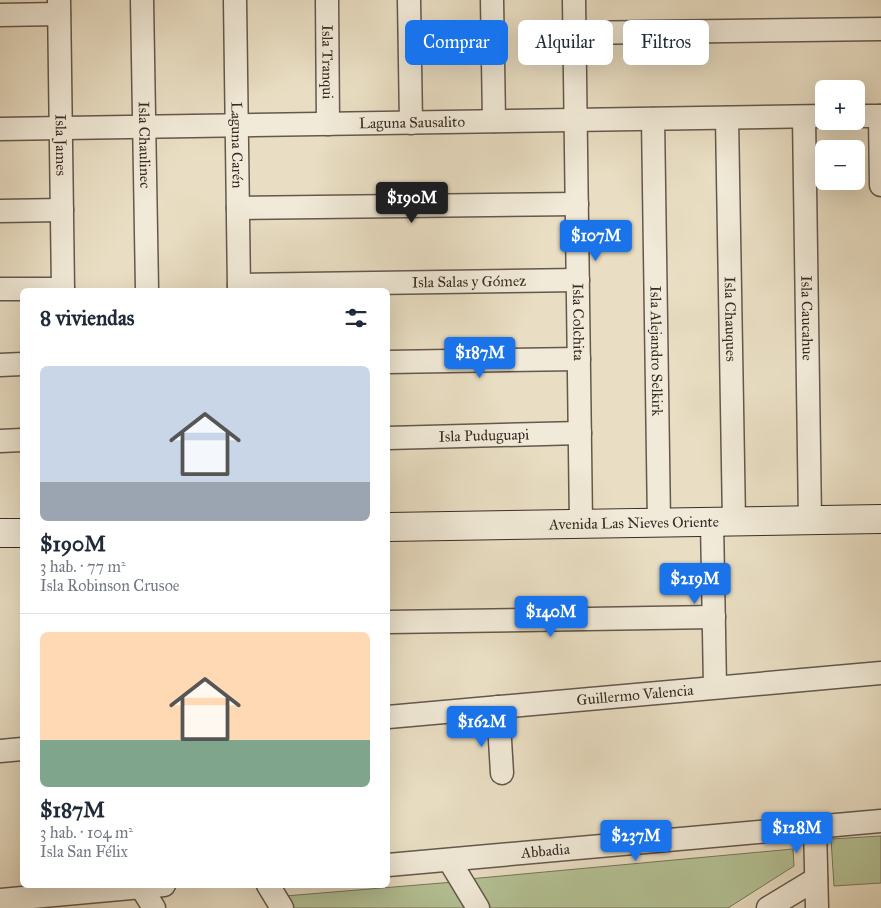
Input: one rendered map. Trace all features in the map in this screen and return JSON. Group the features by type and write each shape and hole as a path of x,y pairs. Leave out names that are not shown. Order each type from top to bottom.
{"street":[{"name":"Isla Chaulinec","path":"142,0 147,288"},
{"name":"Laguna Carén","path":"235,0 239,288"},
{"name":"Isla Tranqui","path":"327,0 328,124"},
{"path":"409,0 411,122"},
{"path":"492,0 494,122"},
{"name":"Isla Colchita","path":"574,0 574,20"},
{"path":"0,15 59,7"},
{"name":"Isla James","path":"59,7 63,288"},
{"path":"613,32 881,29"},
{"name":"Isla Colchita","path":"575,65 581,524"},
{"path":"865,116 881,116 881,185"},
{"name":"Laguna Sausalito","path":"0,129 814,117"},
{"name":"Isla Caucahue","path":"810,520 814,117"},
{"name":"Isla Chauques","path":"715,688 714,617 723,522 727,118"},
{"name":"Isla Alejandro Selkirk","path":"653,119 659,523"},
{"path":"238,208 577,204"},
{"path":"0,211 62,210"},
{"name":"Isla Salas y Gómez","path":"239,288 578,280"},
{"path":"0,290 20,290"},
{"path":"390,362 579,359"},
{"path":"0,365 20,364"},
{"name":"Isla Puduguapi","path":"390,438 580,433"},
{"path":"0,441 20,440"},
{"name":"Avenida Las Nieves Oriente","path":"390,527 881,519"},
{"path":"0,533 20,533"},
{"path":"390,622 714,617"},
{"name":"Guillermo Valencia","path":"390,717 881,673"},
{"path":"498,707 502,773"},
{"path":"0,751 20,749"},
{"name":"Abbadia","path":"390,865 881,821"},
{"path":"815,827 817,908"},
{"path":"449,860 478,908"},
{"path":"768,908 816,879"},
{"path":"3,902 132,888"},
{"path":"142,888 154,908"},
{"path":"270,888 282,908"}],"green space":[{"path":"881,836 881,883 834,886 831,839"},
{"path":"793,849 794,866 728,908 487,908 469,879"},
{"path":"454,882 471,908 292,908 285,896 390,888"}]}
